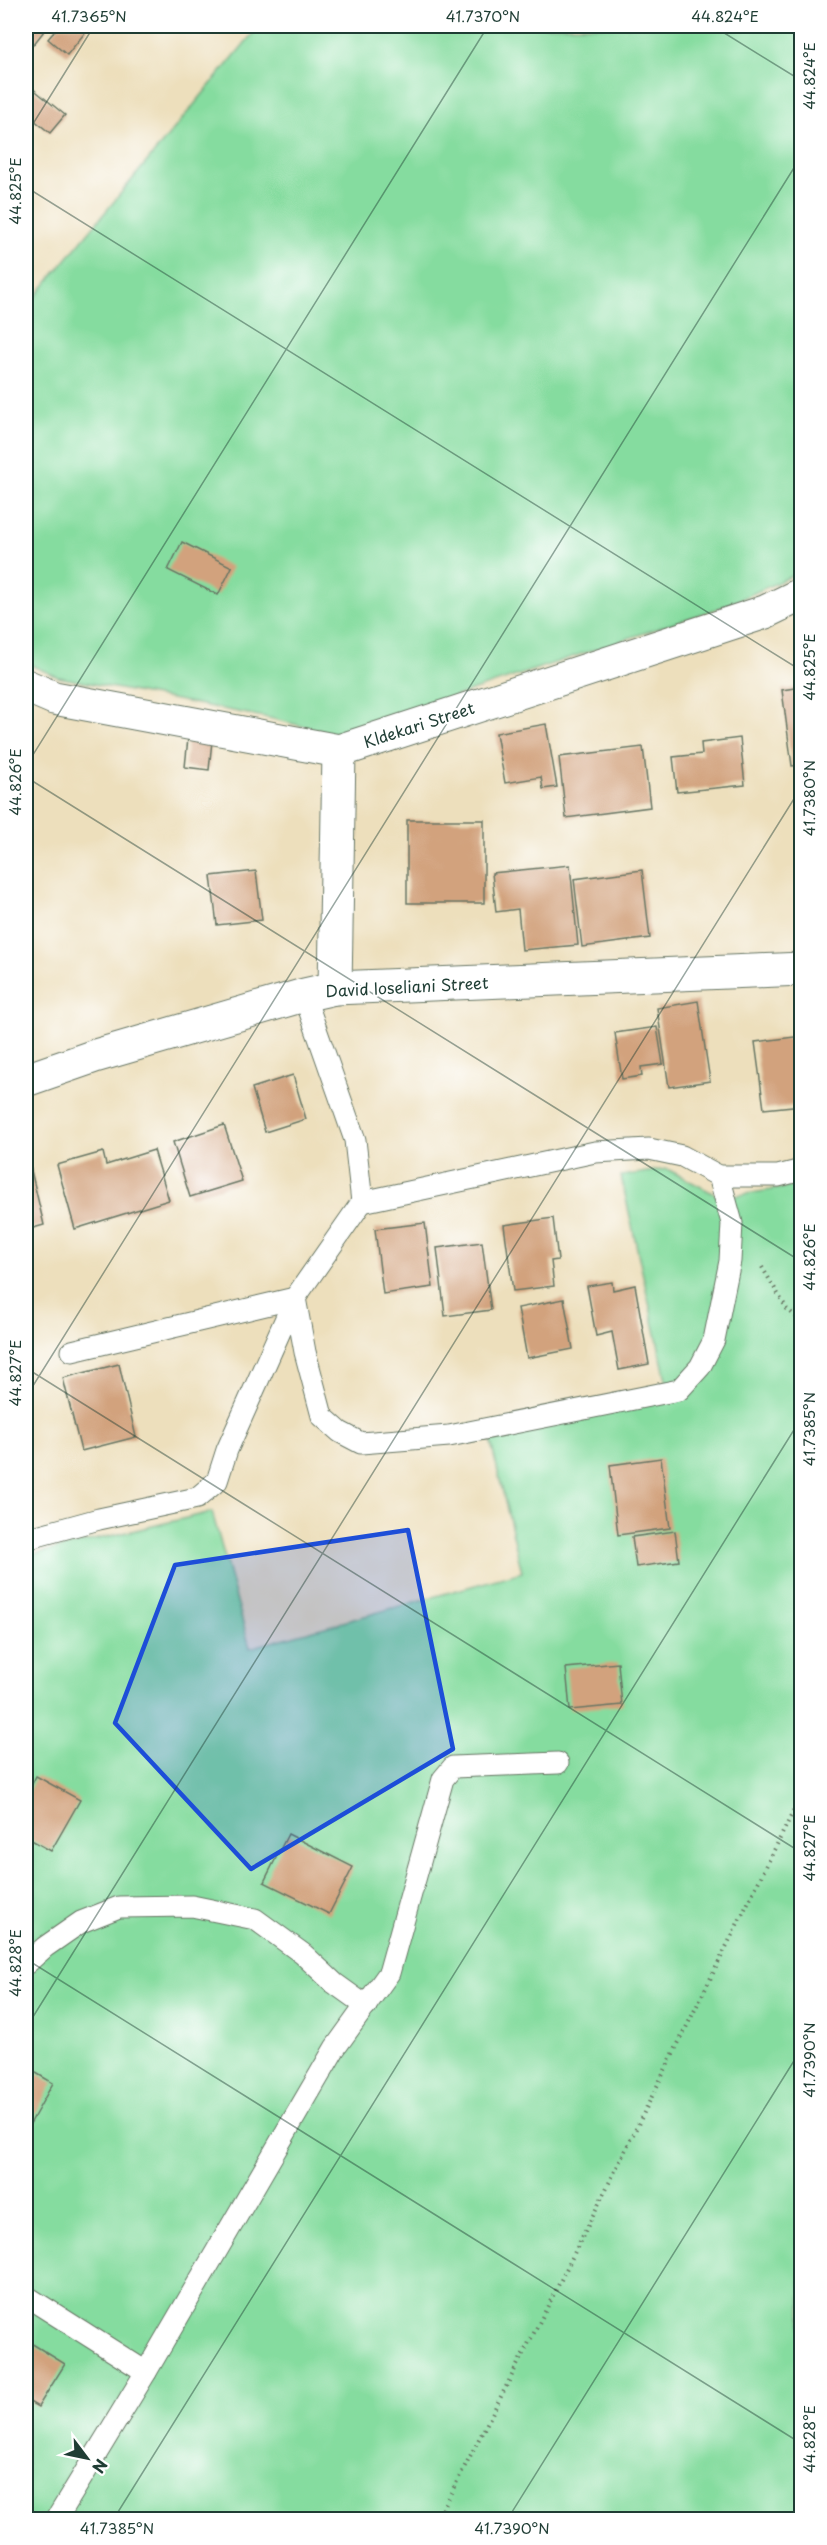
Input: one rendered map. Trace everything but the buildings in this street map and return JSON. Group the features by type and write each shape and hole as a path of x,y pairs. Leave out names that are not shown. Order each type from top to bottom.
{"street":[{"name":"Kldekari Street","path":"26,686 54,698 339,751 765,612 801,594"},
{"path":"335,988 339,751"},
{"name":"David Ioseliani Street","path":"26,1080 95,1056 335,988 801,969"}],"lane":[{"path":"26,1539 99,1519 196,1498 217,1480 226,1450 296,1298 362,1202 355,1140 304,995"},
{"path":"362,1202 595,1152 649,1149 682,1156 719,1176 778,1176 801,1170"},
{"path":"296,1298 305,1352 322,1416 340,1432 361,1443 449,1436 679,1390 700,1367 714,1340 730,1261 732,1223 719,1176"},
{"path":"72,1351 296,1298"},
{"path":"56,2520 146,2372 306,2095 335,2048 389,1973 443,1779 453,1767 558,1763"},
{"path":"26,1964 45,1947 81,1922 119,1907 192,1906 255,1919 303,1954 334,1983 366,2006"},
{"path":"26,2295 146,2372"}],"path":[{"path":"732,1223 752,1250 787,1309 801,1322"},
{"path":"437,2520 552,2298 801,1794"}],"highlighted area":[{"path":"408,1530 453,1749 251,1869 115,1723 175,1565"}],"green space":[{"path":"259,26 801,26 801,572 725,606 339,735 269,718 58,677 26,663 26,308"},
{"path":"667,1169 722,1198 801,1185 801,2519 26,2519 26,1556 212,1512 250,1648 522,1572 487,1426 669,1393 621,1176"}]}
